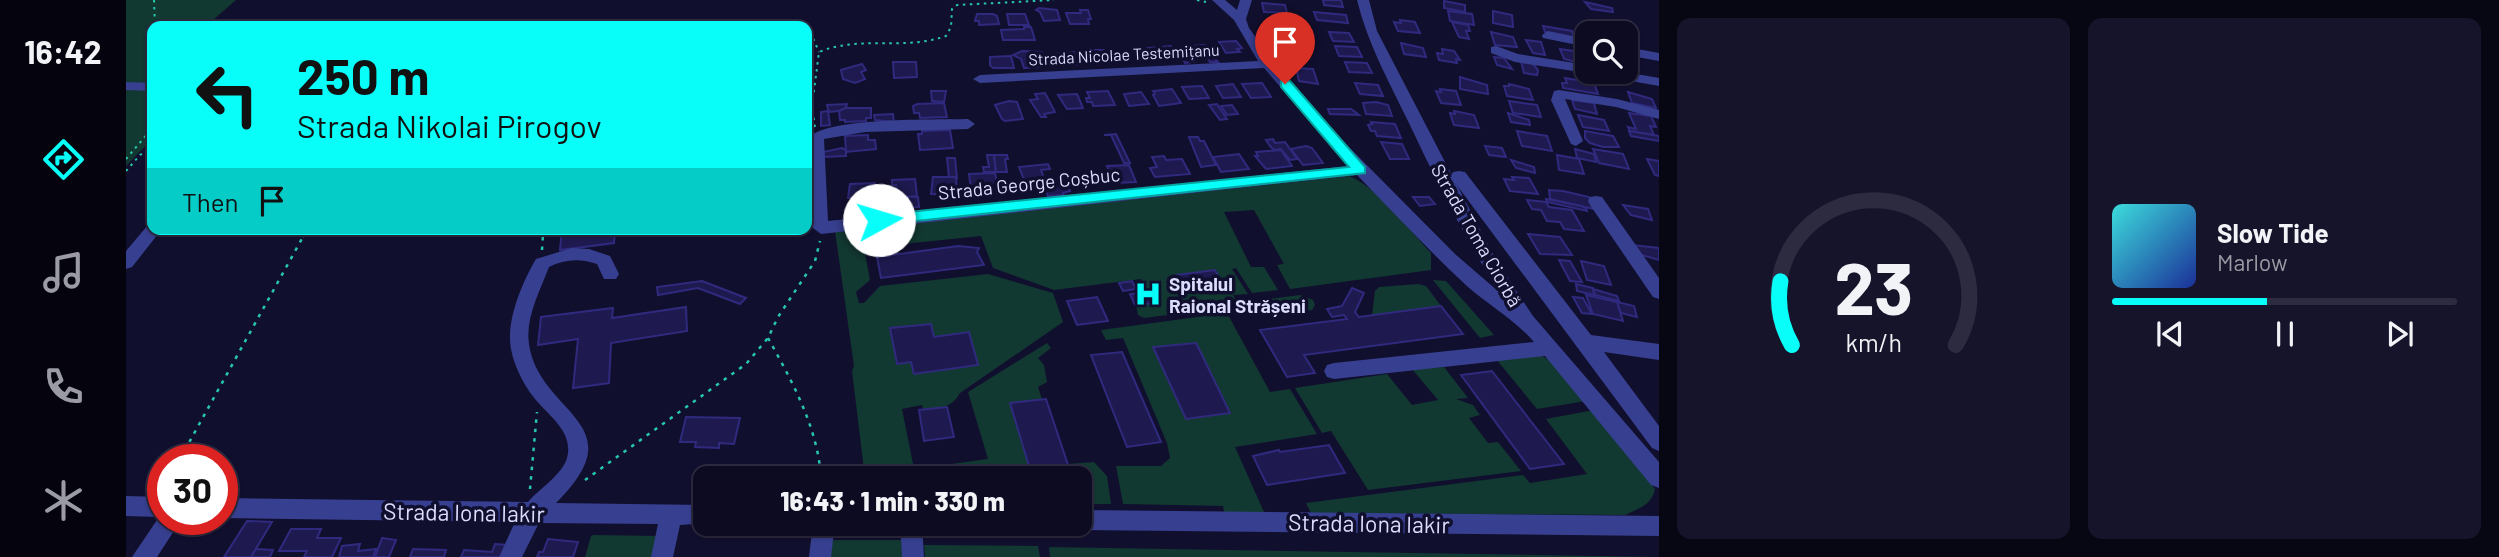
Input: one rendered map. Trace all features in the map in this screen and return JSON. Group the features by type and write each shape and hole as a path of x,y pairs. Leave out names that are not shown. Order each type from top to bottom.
{"street":[{"path":"1218,0 1240,19 1247,36 1269,64 1360,170 1473,283 1527,321"},
{"path":"1240,19 1246,0"},
{"name":"Strada Toma Ciorbă","path":"1363,0 1371,31 1489,263 1527,321 1659,478"},
{"path":"1548,35 1575,41"},
{"path":"1496,50 1515,58 1575,67"},
{"path":"1638,53 1659,57"},
{"name":"Strada Nicolae Testemițanu","path":"980,79 1269,64"},
{"path":"1638,78 1659,82"},
{"path":"1611,84 1617,103"},
{"path":"126,86 147,87"},
{"path":"1576,141 1557,96 1566,94 1617,103 1659,115"},
{"path":"821,228 816,211 812,162 817,137 830,131 968,124"},
{"name":"Strada George Coșbuc","path":"821,228 1360,170"},
{"name":"Strada Toma Ciorbă","path":"1459,176 1659,442"},
{"path":"1596,201 1659,292"},
{"path":"126,263 149,235"},
{"path":"510,557 530,513 567,476 578,456 573,429 559,409 536,386 519,341 522,323 542,263 561,255 593,254 604,260 610,274"},
{"path":"1586,342 1659,352"},
{"path":"1334,371 1549,348"},
{"path":"126,506 147,507"},
{"name":"Strada Iona Iakir","path":"238,508 693,515"},
{"path":"662,557 671,515"},
{"name":"Strada Iona Iakir","path":"1092,520 1659,526"},
{"path":"143,557 159,535"},
{"path":"821,557 823,536"},
{"path":"912,536 913,557"}],"path":[{"path":"154,0 155,21"},
{"path":"819,52 836,42 928,42 946,36 951,27 952,9 957,5 1054,0"},
{"path":"812,38 819,52 812,106 817,137"},
{"path":"126,159 147,136"},
{"path":"126,171 139,155 147,151"},
{"path":"578,484 697,402 746,364 768,338 778,317 815,261 821,228"},
{"path":"188,444 305,235"},
{"path":"542,263 544,235"},
{"path":"768,338 785,366 798,397 811,433 818,466"},
{"path":"530,513 537,426 536,386"}],"green space":[{"path":"126,0 236,0 212,21 147,21 147,144 126,166"},
{"path":"1349,176 1382,199 1431,253 1431,270 1290,289 1277,265 1284,264 1254,210 1224,212 1251,267 1264,267 1278,290 1252,293 1236,268 1232,269 1248,294 1233,295 1239,306 1144,318 1138,315 1136,305 1154,303 1141,279 1054,290 993,268 981,236 864,248 870,280 856,292 859,303 864,303 880,286 988,274 1053,293 1063,322 960,393 949,405 923,409 922,405 902,409 913,466 864,466 852,371 854,366 835,231"},
{"path":"1433,280 1446,281 1494,335 1480,338"},
{"path":"1418,284 1426,286 1441,306 1372,315 1375,291 1379,287"},
{"path":"1300,295 1313,300 1315,305 1312,310 1265,316 1258,314 1252,306 1256,301"},
{"path":"1227,313 1270,392 1290,389 1317,434 1235,447 1264,512 1224,512 1223,506 1123,504 1116,466 1161,466 1170,458 1167,443 1123,338 1106,340 1101,330"},
{"path":"1047,343 1051,348 1038,358 1044,365 1047,382 1038,387 1042,399 1011,404 1029,466 936,466 988,459 968,392"},
{"path":"1541,355 1550,361 1586,401 1537,409 1496,359"},
{"path":"1444,367 1468,398 1456,399 1473,405 1480,415 1469,418 1488,443 1498,442 1521,471 1368,490 1331,431 1322,433 1295,388 1387,374 1412,405 1438,400 1412,369"},
{"path":"1594,410 1655,489 1648,503 1625,515 1311,513 1306,503 1523,475 1530,483 1587,474 1546,419"},
{"path":"1094,462 1107,476 1111,504 1092,504 1092,466 1067,464"},
{"path":"591,536 662,536 657,557 585,557"},
{"path":"832,540 902,540 902,557 823,557"},
{"path":"924,545 1038,546 1040,557 925,557"},
{"path":"1049,547 1658,557 1050,557"}],"building":[{"path":"1323,0 1341,0 1343,7 1324,5"},
{"path":"1444,1 1465,5 1465,12 1444,8"},
{"path":"1585,2 1612,8 1613,12 1591,9"},
{"path":"1262,3 1285,5 1287,13 1264,12"},
{"path":"1036,10 1057,10 1060,20 1044,21"},
{"path":"1080,10 1088,10 1091,19 1088,19 1089,24 1070,24 1066,13 1081,13"},
{"path":"1448,11 1472,14 1474,25 1450,21"},
{"path":"1493,11 1512,15 1513,27 1493,23"},
{"path":"1314,12 1346,15 1348,23 1317,20"},
{"path":"977,14 993,14 997,16 999,24 979,25 979,21 975,21"},
{"path":"1007,14 1025,14 1029,25 1009,25"},
{"path":"1400,20 1415,22 1420,33 1398,31 1394,22 1401,23"},
{"path":"1265,22 1280,23 1285,34 1270,33"},
{"path":"1452,22 1468,25 1470,31 1466,31 1469,39 1459,37"},
{"path":"1543,26 1572,31 1574,38 1545,32"},
{"path":"1031,27 1035,40 1003,40 1001,30"},
{"path":"1329,32 1349,33 1354,42 1333,41"},
{"path":"1491,32 1513,37 1517,47 1495,45"},
{"path":"1272,40 1295,41 1299,51 1277,50"},
{"path":"1526,40 1541,42 1545,55 1533,53"},
{"path":"1236,41 1242,48 1237,49 1240,52 1226,53 1219,42"},
{"path":"1401,43 1423,48 1426,57 1404,54"},
{"path":"1205,45 1218,62 1210,62 1207,57 1198,57 1191,46"},
{"path":"1171,46 1177,58 1153,59 1147,48"},
{"path":"1335,46 1357,47 1362,57 1339,56"},
{"path":"1442,49 1454,51 1460,60 1456,59 1457,63 1439,60 1437,53 1443,54"},
{"path":"1560,49 1575,51 1575,62 1564,59"},
{"path":"1104,50 1110,63 1094,63 1089,52"},
{"path":"1022,51 1042,52 1047,63 1040,64 1041,67 1024,68 1021,59 1013,55"},
{"path":"1178,51 1192,53 1194,62 1185,63"},
{"path":"1074,52 1079,65 1049,65 1045,55"},
{"path":"1011,56 1014,68 993,68 990,65 990,57"},
{"path":"1494,57 1504,58 1512,69 1497,65"},
{"path":"1521,61 1532,63 1538,70 1537,75 1524,73"},
{"path":"893,62 916,62 917,77 894,78"},
{"path":"1345,62 1367,63 1372,73 1349,72"},
{"path":"862,64 866,70 861,72 865,79 855,83 843,79 841,70"},
{"path":"1296,68 1313,69 1318,84 1299,81"},
{"path":"1460,77 1487,85 1488,94 1460,89"},
{"path":"1565,78 1575,80 1575,84 1594,84 1598,94 1563,88 1562,83 1567,83"},
{"path":"1262,83 1271,97 1251,98 1242,84"},
{"path":"1355,83 1378,85 1383,96 1360,94"},
{"path":"1233,84 1241,97 1223,98 1216,86"},
{"path":"1509,84 1529,89 1533,100 1507,96 1504,86"},
{"path":"1202,86 1209,98 1189,99 1182,87"},
{"path":"1172,89 1181,103 1159,106 1153,91"},
{"path":"1440,89 1456,91 1461,105 1441,103 1436,91 1441,92"},
{"path":"931,91 946,91 944,102 932,101"},
{"path":"1108,91 1115,105 1093,106 1092,102 1087,102 1086,98 1090,98 1087,92"},
{"path":"1141,92 1149,104 1129,106 1124,94"},
{"path":"1628,92 1652,99 1656,108 1632,103"},
{"path":"1045,93 1055,112 1041,117 1030,100 1038,99 1035,94"},
{"path":"1077,94 1083,108 1067,109 1058,95"},
{"path":"1572,100 1594,103 1597,114 1575,109"},
{"path":"1509,101 1537,105 1541,117 1513,113"},
{"path":"1017,102 1023,119 1002,119 995,105"},
{"path":"944,103 947,117 920,118 919,113 914,113 913,106 917,104"},
{"path":"1363,103 1388,105 1392,116 1366,114"},
{"path":"847,104 845,110 830,112 827,105"},
{"path":"1217,104 1227,119 1220,120 1209,105"},
{"path":"1232,105 1238,114 1227,115 1221,106"},
{"path":"845,108 871,108 871,118 866,118 866,121 845,122 840,120 839,111"},
{"path":"1328,109 1351,109 1359,115 1330,114"},
{"path":"828,111 830,125 821,126 821,112"},
{"path":"1454,111 1474,115 1479,128 1454,125 1450,113 1455,114"},
{"path":"1508,113 1529,120 1530,125 1511,122"},
{"path":"1629,113 1651,116 1656,127 1650,126 1654,135 1630,131 1628,127 1636,129"},
{"path":"893,114 894,122 875,120 874,115"},
{"path":"1578,115 1604,120 1609,131 1583,127"},
{"path":"1371,122 1395,124 1401,138 1377,136 1368,125 1372,124"},
{"path":"950,130 953,148 920,150 918,134 922,134 922,131"},
{"path":"1517,131 1547,136 1552,151 1522,146"},
{"path":"1585,131 1613,136 1619,147 1603,147 1590,143 1585,138"},
{"path":"1629,131 1659,136 1659,141 1631,136"},
{"path":"1116,134 1130,163 1124,163 1111,135 1104,135"},
{"path":"868,135 868,140 875,140 876,149 846,152 845,136"},
{"path":"1189,137 1198,137 1200,141 1204,141 1216,165 1201,167"},
{"path":"1273,139 1275,143 1285,142 1297,159 1290,160 1281,149 1274,150 1266,140"},
{"path":"1381,142 1402,144 1409,159 1390,159"},
{"path":"1306,146 1312,148 1323,163 1303,165 1291,149"},
{"path":"1485,146 1502,148 1506,157 1489,155"},
{"path":"842,148 846,150 846,156 822,157 823,152"},
{"path":"1575,149 1594,154 1596,162 1577,158"},
{"path":"1593,149 1623,154 1629,169 1599,163"},
{"path":"1281,150 1292,166 1266,169 1255,156 1258,156 1256,152"},
{"path":"1239,154 1249,169 1221,172 1213,157"},
{"path":"987,155 994,155 996,172 984,172 983,167 989,167"},
{"path":"994,155 1007,155 1007,172 996,172"},
{"path":"1557,155 1579,159 1584,174 1559,170"},
{"path":"1164,156 1166,160 1182,159 1190,174 1155,177 1150,168 1157,167 1152,157"},
{"path":"947,158 955,158 957,178 949,177"},
{"path":"1647,159 1659,161 1659,176 1655,175"},
{"path":"1511,160 1534,167 1535,173 1516,168"},
{"path":"1048,164 1050,169 1041,170 1047,186 1027,187 1019,167"},
{"path":"1129,165 1136,182 1113,183 1107,166"},
{"path":"995,173 999,189 971,190 969,174"},
{"path":"933,177 956,177 957,195 931,194"},
{"path":"1512,177 1529,178 1538,194 1510,191 1504,179 1514,180"},
{"path":"915,179 917,196 897,197 896,185 892,185 892,180"},
{"path":"875,183 876,197 848,198 850,184"},
{"path":"1059,183 1070,191 1063,193 1064,195 1048,196 1044,188 1048,187 1047,184"},
{"path":"1549,190 1589,197 1594,209 1550,199"},
{"path":"906,197 918,197 919,207 907,208"},
{"path":"1413,197 1429,197 1435,204 1420,206"},
{"path":"1546,199 1581,206 1587,211 1547,202"},
{"path":"1527,200 1546,202 1549,207 1572,210 1584,231 1564,229 1560,222 1547,221 1541,210 1532,209"},
{"path":"1623,205 1648,209 1652,220 1631,215"},
{"path":"1528,234 1560,237 1572,255 1540,254"},
{"path":"561,235 615,235 614,243 560,250"},
{"path":"1632,245 1659,248 1659,260 1638,254"},
{"path":"958,246 979,248 977,252 984,265 881,278 877,257"},
{"path":"1559,260 1570,261 1582,282 1570,281"},
{"path":"1581,261 1604,266 1611,285 1587,280"},
{"path":"1215,270 1221,281 1182,286 1176,275"},
{"path":"702,281 746,298 740,304 698,288 658,295 657,287"},
{"path":"1132,281 1136,289 1123,291 1119,283"},
{"path":"1576,284 1593,288 1594,295 1577,291"},
{"path":"1352,288 1364,293 1355,312 1359,317 1441,306 1463,334 1304,355 1315,373 1287,377 1260,330 1347,319 1344,315 1332,317 1327,309 1342,306"},
{"path":"1593,289 1617,296 1619,301 1595,295"},
{"path":"1149,292 1154,303 1135,305 1130,294"},
{"path":"1586,295 1617,302 1623,321 1593,314"},
{"path":"1097,297 1108,321 1077,325 1067,301"},
{"path":"1573,297 1583,298 1592,314 1582,313"},
{"path":"1617,302 1634,306 1637,317 1621,313"},
{"path":"686,307 687,331 611,343 609,383 573,388 578,339 538,345 541,317 613,308 612,318"},
{"path":"931,324 934,337 969,332 978,365 914,374 911,362 897,364 890,328"},
{"path":"1196,343 1230,413 1186,419 1153,347"},
{"path":"1122,352 1161,442 1127,447 1091,355"},
{"path":"1492,371 1564,464 1530,469 1461,375"},
{"path":"1046,399 1068,466 1029,466 1010,403"},
{"path":"947,407 954,437 924,441 919,410"},
{"path":"686,417 740,418 734,444 719,443 719,448 695,447 696,442 680,442"},
{"path":"1329,445 1345,473 1267,485 1253,456 1279,450"},
{"path":"247,521 272,522 251,557 224,557"},
{"path":"291,529 321,529 317,538 341,538 332,557 304,557 307,551 279,551"},
{"path":"382,538 396,540 389,557 375,557"},
{"path":"548,539 578,542 573,557 537,557 539,552 543,552"},
{"path":"360,544 358,551 376,549 373,557 339,557 342,546"},
{"path":"495,544 507,545 503,557 461,557 464,550 492,552"},
{"path":"256,549 273,550 270,557 251,557"},
{"path":"413,549 446,550 444,557 410,557"}],"place":[{"name":"Spitalul Raional Strășeni","path":"1148,294"}],"route":[{"path":"879,220 1360,170 1285,84"}]}
